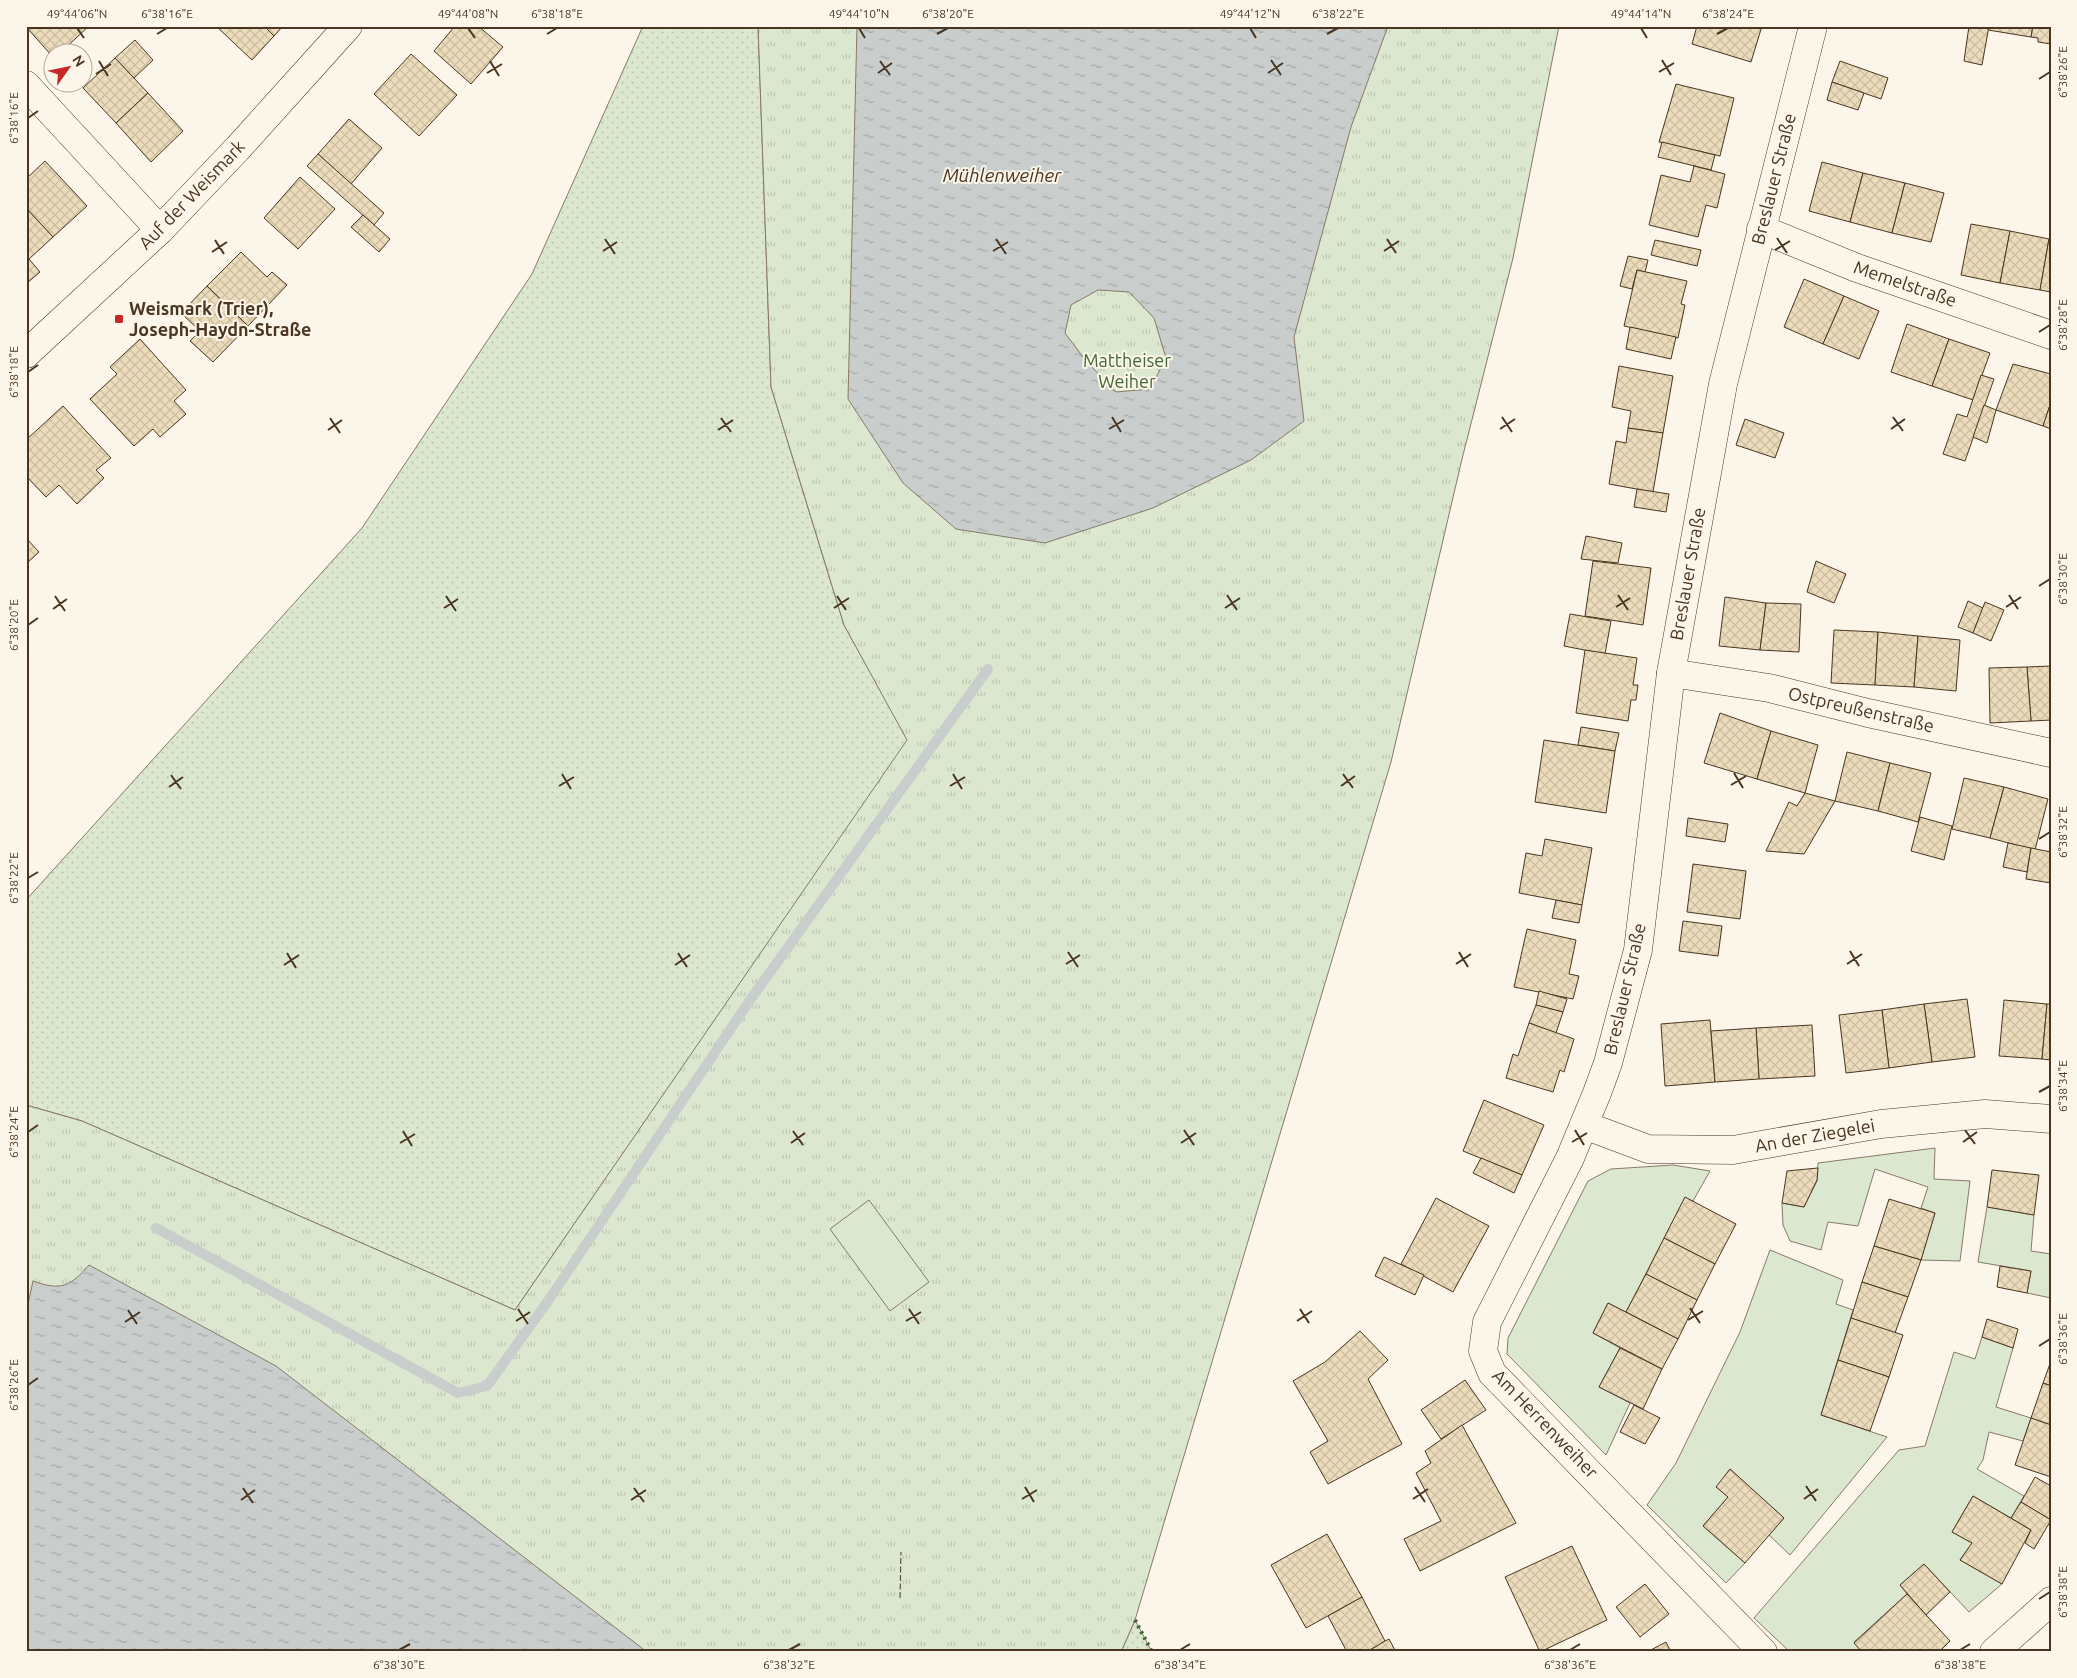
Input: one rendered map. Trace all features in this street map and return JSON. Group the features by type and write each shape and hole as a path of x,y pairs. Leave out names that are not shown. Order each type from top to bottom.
{"street":[{"name":"Auf der Weismark","path":"26,354 160,230 238,148 348,26"},
{"name":"Breslauer Straße","path":"1584,1124 1608,1062 1638,950 1671,673 1723,384 1813,26"},
{"path":"26,85 160,230"},
{"name":"Memelstraße","path":"1761,228 1857,268 2051,335"},
{"name":"Ostpreußenstraße","path":"1671,673 1769,688 1868,713 2051,753"},
{"name":"An der Ziegelei","path":"1584,1124 1648,1148 1733,1150 1872,1125 1976,1114 2051,1119"},
{"name":"Am Herrenweiher","path":"1584,1124 1570,1158 1487,1322 1483,1351 1492,1373 1763,1652"},
{"path":"1994,1652 2051,1601"}],"green space":[{"path":"643,26 758,26 771,387 844,625 908,740 515,1310 82,1121 26,1105 26,900 362,528 532,274"},
{"name":"Mattheiser Weiher","path":"758,26 1559,26 1513,258 1462,459 1391,762 1135,1620 1121,1652 26,1652 26,1105 82,1121 515,1310 907,740 844,625 771,387"},
{"path":"1935,1148 1934,1179 1970,1181 1960,1261 1921,1260 1935,1213 1921,1208 1928,1187 1875,1169 1858,1226 1828,1222 1821,1250 1790,1241 1783,1225 1782,1203 1804,1207 1817,1181 1818,1163"},
{"path":"1673,1165 1710,1171 1693,1201 1685,1198 1626,1312 1608,1303 1593,1333 1620,1348 1599,1387 1630,1403 1606,1455 1507,1354 1508,1338 1588,1181 1611,1169"},
{"path":"869,1200 929,1282 890,1311 830,1229"},
{"path":"1987,1207 2034,1215 2031,1251 2051,1254 2051,1298 2027,1293 2031,1271 1978,1262"},
{"path":"1770,1250 1843,1280 1836,1304 1853,1310 1821,1415 1887,1437 1790,1555 1769,1535 1784,1518 1730,1469 1717,1487 1728,1497 1703,1526 1745,1563 1726,1583 1647,1505 1676,1463 1740,1332"},
{"path":"1982,1337 2013,1348 1996,1407 2031,1418 2023,1441 1989,1432 1983,1460 1977,1469 2024,1496 2011,1518 1973,1496 1952,1532 1972,1543 1960,1560 2002,1584 1969,1612 1924,1564 1900,1585 1907,1594 1854,1642 1862,1652 1790,1652 1754,1618 1899,1450 1925,1446 1954,1352 1975,1359"},
{"path":"1135,1620 1152,1652 1121,1652"}],"water":[{"name":"Mühlenweiher","path":"857,26 1388,26 1351,127 1294,337 1304,421 1251,460 1153,508 1045,543 956,529 903,483 848,399","holes":["1098,290 1129,292 1154,318 1166,358 1150,389 1116,392 1086,361 1065,333 1071,305"]},
{"path":"89,1265 276,1366 647,1652 26,1652 26,1313 33,1281 51,1286 64,1285 76,1278"}],"building":[{"path":"32,26 89,26 72,42 42,42 42,45 28,29"},
{"path":"216,26 264,26 274,36 252,60"},
{"path":"264,26 283,26 274,36"},
{"path":"455,26 478,26 503,47 471,84 434,51"},
{"path":"1697,26 1762,26 1751,62 1692,44"},
{"path":"1969,26 1989,26 1982,65 1964,61"},
{"path":"1989,26 2033,26 2031,37 1988,30"},
{"path":"2033,26 2051,26 2051,44 2038,42 2038,38 2031,37"},
{"path":"135,40 153,60 134,78 115,58"},
{"path":"411,54 457,95 419,136 374,94"},
{"path":"115,58 148,93 116,123 87,92 92,92 92,80"},
{"path":"1840,61 1888,78 1881,99 1832,82"},
{"path":"1832,82 1864,93 1858,110 1827,100"},
{"path":"1676,84 1734,98 1720,156 1659,142"},
{"path":"148,93 183,131 151,162 116,123"},
{"path":"349,119 382,148 351,184 318,154"},
{"path":"1662,142 1715,155 1711,170 1658,157"},
{"path":"318,154 384,213 374,225 307,166"},
{"path":"45,161 87,206 53,237 26,208 26,179"},
{"path":"1822,162 1863,173 1850,222 1809,211"},
{"path":"1694,166 1725,174 1717,208 1706,205 1698,237 1649,225 1661,175 1690,182"},
{"path":"1863,173 1905,183 1892,233 1850,222"},
{"path":"300,177 335,209 298,249 264,218"},
{"path":"1905,183 1944,193 1931,242 1892,233"},
{"path":"26,208 53,237 29,259 40,272 26,284"},
{"path":"363,215 390,239 379,252 351,227"},
{"path":"1971,224 2010,231 2000,283 1961,275"},
{"path":"2010,231 2049,239 2040,290 2000,283"},
{"path":"2049,239 2051,239 2051,292 2040,290"},
{"path":"1655,240 1701,250 1697,266 1651,255"},
{"path":"241,252 267,277 272,272 287,285 248,326 207,286"},
{"path":"1628,256 1648,260 1645,272 1637,270 1632,289 1620,286"},
{"path":"1637,270 1687,281 1681,304 1685,305 1678,338 1624,326"},
{"path":"1804,279 1844,296 1823,344 1784,327"},
{"path":"207,286 248,326 213,362 190,341 200,331 181,313"},
{"path":"1844,296 1879,311 1859,359 1823,344"},
{"path":"1907,324 1949,339 1932,386 1891,372"},
{"path":"1630,327 1676,337 1671,359 1626,349"},
{"path":"140,339 186,390 174,401 186,414 160,437 153,429 134,446 90,399 117,374 110,367"},
{"path":"1949,339 1990,353 1973,400 1932,386"},
{"path":"2013,364 2051,374 2051,402 2043,426 1996,410"},
{"path":"1619,366 1673,376 1663,433 1628,428 1631,411 1612,407"},
{"path":"1981,375 1994,379 1965,461 1943,454 1957,414 1967,417"},
{"path":"2051,402 2051,429 2043,426"},
{"path":"1984,405 1996,410 1987,443 1973,437"},
{"path":"63,406 111,458 96,470 104,478 77,504 59,485 46,497 26,476 26,440"},
{"path":"1745,419 1784,433 1775,458 1736,445"},
{"path":"1628,428 1663,433 1653,492 1609,484 1616,441 1626,443"},
{"path":"1637,489 1669,494 1666,512 1634,507"},
{"path":"1586,536 1622,543 1618,563 1581,559"},
{"path":"26,538 39,552 26,564"},
{"path":"1593,561 1651,568 1643,625 1585,616"},
{"path":"1816,561 1846,574 1834,603 1807,592"},
{"path":"1725,597 1766,603 1760,650 1719,646"},
{"path":"1968,601 1983,608 1973,633 1958,627"},
{"path":"1985,602 2004,610 1991,641 1973,633"},
{"path":"1766,603 1801,604 1799,652 1760,650"},
{"path":"1570,614 1611,621 1605,654 1564,646"},
{"path":"1834,630 1878,632 1875,685 1831,683"},
{"path":"1878,632 1918,636 1914,687 1875,685"},
{"path":"1918,636 1960,640 1956,691 1914,687"},
{"path":"1585,650 1637,658 1633,685 1638,685 1636,700 1631,700 1628,721 1576,713"},
{"path":"2051,666 2051,720 2031,721 2027,667"},
{"path":"2027,667 2031,721 1990,723 1989,668"},
{"path":"1720,713 1771,731 1757,779 1704,763"},
{"path":"1581,727 1619,733 1615,751 1578,745"},
{"path":"1771,731 1818,745 1805,793 1757,779"},
{"path":"1544,740 1615,751 1606,813 1535,802"},
{"path":"1847,752 1890,763 1878,811 1835,801"},
{"path":"1890,763 1931,773 1918,822 1878,811"},
{"path":"1964,778 2004,787 1990,838 1952,829"},
{"path":"2004,787 2048,799 2035,850 1990,838"},
{"path":"1805,793 1835,801 1804,854 1766,851 1789,802 1797,806"},
{"path":"1920,817 1952,826 1944,860 1911,851"},
{"path":"1688,818 1728,824 1725,842 1686,836"},
{"path":"1545,839 1592,848 1582,905 1519,893 1526,853 1542,856"},
{"path":"2008,843 2031,848 2027,872 2003,867"},
{"path":"2031,848 2051,852 2051,883 2026,879"},
{"path":"1693,864 1746,871 1740,919 1687,912"},
{"path":"1556,900 1582,905 1579,923 1552,918"},
{"path":"1683,921 1722,926 1718,956 1679,951"},
{"path":"1527,929 1576,940 1569,974 1579,976 1573,999 1514,987"},
{"path":"1539,991 1567,999 1563,1012 1536,1005"},
{"path":"1967,999 1975,1057 1932,1062 1924,1004"},
{"path":"2004,1000 2047,1004 2042,1059 1999,1056"},
{"path":"1924,1004 1932,1062 1889,1068 1882,1010"},
{"path":"2047,1004 2051,1004 2051,1060 2042,1059"},
{"path":"1536,1005 1563,1012 1556,1033 1529,1023"},
{"path":"1882,1010 1889,1068 1846,1073 1839,1015"},
{"path":"1710,1020 1715,1082 1665,1086 1661,1024"},
{"path":"1529,1023 1574,1039 1564,1072 1560,1070 1553,1092 1506,1078 1513,1054 1518,1056"},
{"path":"1812,1025 1815,1076 1759,1079 1756,1028"},
{"path":"1756,1028 1759,1079 1715,1082 1711,1031"},
{"path":"1484,1100 1544,1125 1522,1175 1463,1151"},
{"path":"1481,1158 1522,1175 1514,1193 1473,1173"},
{"path":"1818,1168 1817,1180 1804,1207 1782,1203 1787,1171"},
{"path":"1992,1170 2039,1175 2034,1215 1987,1207"},
{"path":"1685,1197 1736,1224 1715,1264 1664,1238"},
{"path":"1436,1198 1489,1226 1453,1292 1401,1264"},
{"path":"1889,1199 1935,1213 1921,1260 1874,1246"},
{"path":"1664,1238 1715,1264 1697,1300 1646,1274"},
{"path":"1874,1246 1921,1260 1908,1297 1862,1282"},
{"path":"1384,1257 1424,1275 1415,1295 1375,1276"},
{"path":"2000,1266 2031,1271 2027,1293 1997,1287"},
{"path":"1646,1274 1697,1300 1678,1339 1626,1312"},
{"path":"1862,1282 1908,1297 1895,1333 1851,1318"},
{"path":"1608,1303 1678,1339 1662,1369 1593,1333"},
{"path":"1851,1318 1903,1335 1889,1377 1838,1360"},
{"path":"1987,1319 2018,1329 2013,1348 1982,1337"},
{"path":"1360,1331 1388,1360 1368,1379 1402,1444 1328,1484 1310,1452 1328,1441 1293,1381 1325,1362"},
{"path":"1620,1348 1662,1369 1643,1409 1599,1387"},
{"path":"1838,1360 1889,1377 1870,1431 1821,1415"},
{"path":"2051,1361 2051,1386 2043,1383"},
{"path":"1465,1380 1486,1410 1441,1439 1421,1410"},
{"path":"2043,1383 2051,1386 2051,1425 2031,1418"},
{"path":"1634,1405 1660,1418 1645,1444 1620,1432"},
{"path":"2031,1418 2051,1425 2051,1477 2015,1465"},
{"path":"1462,1425 1516,1523 1420,1571 1404,1539 1441,1521 1416,1473 1431,1463 1425,1451"},
{"path":"1730,1469 1784,1518 1745,1563 1703,1526 1728,1497 1716,1487"},
{"path":"2035,1477 2051,1486 2051,1520 2021,1502"},
{"path":"1973,1496 2031,1530 2002,1584 1960,1560 1972,1543 1952,1532"},
{"path":"2021,1502 2051,1520 2034,1549 2025,1543 2031,1530 2011,1518"},
{"path":"1327,1534 1362,1597 1306,1628 1271,1565"},
{"path":"1572,1546 1607,1620 1540,1652 1505,1577"},
{"path":"1924,1564 1950,1592 1926,1615 1900,1585"},
{"path":"1645,1584 1669,1614 1640,1637 1616,1607"},
{"path":"1907,1594 1950,1641 1939,1652 1862,1652 1854,1643"},
{"path":"1362,1597 1385,1641 1367,1652 1347,1652 1328,1616"},
{"path":"1389,1639 1396,1652 1367,1652 1385,1641"},
{"path":"1666,1642 1671,1652 1647,1652"}],"waterway":[{"path":"156,1228 458,1393 487,1386 548,1301 750,1000 988,669"}],"hedge":[{"path":"1135,1620 1152,1652"}],"fence":[{"path":"900,1598 901,1552"}],"place":[{"name":"Weismark (Trier), Joseph-Haydn-Straße","path":"119,319"}]}
